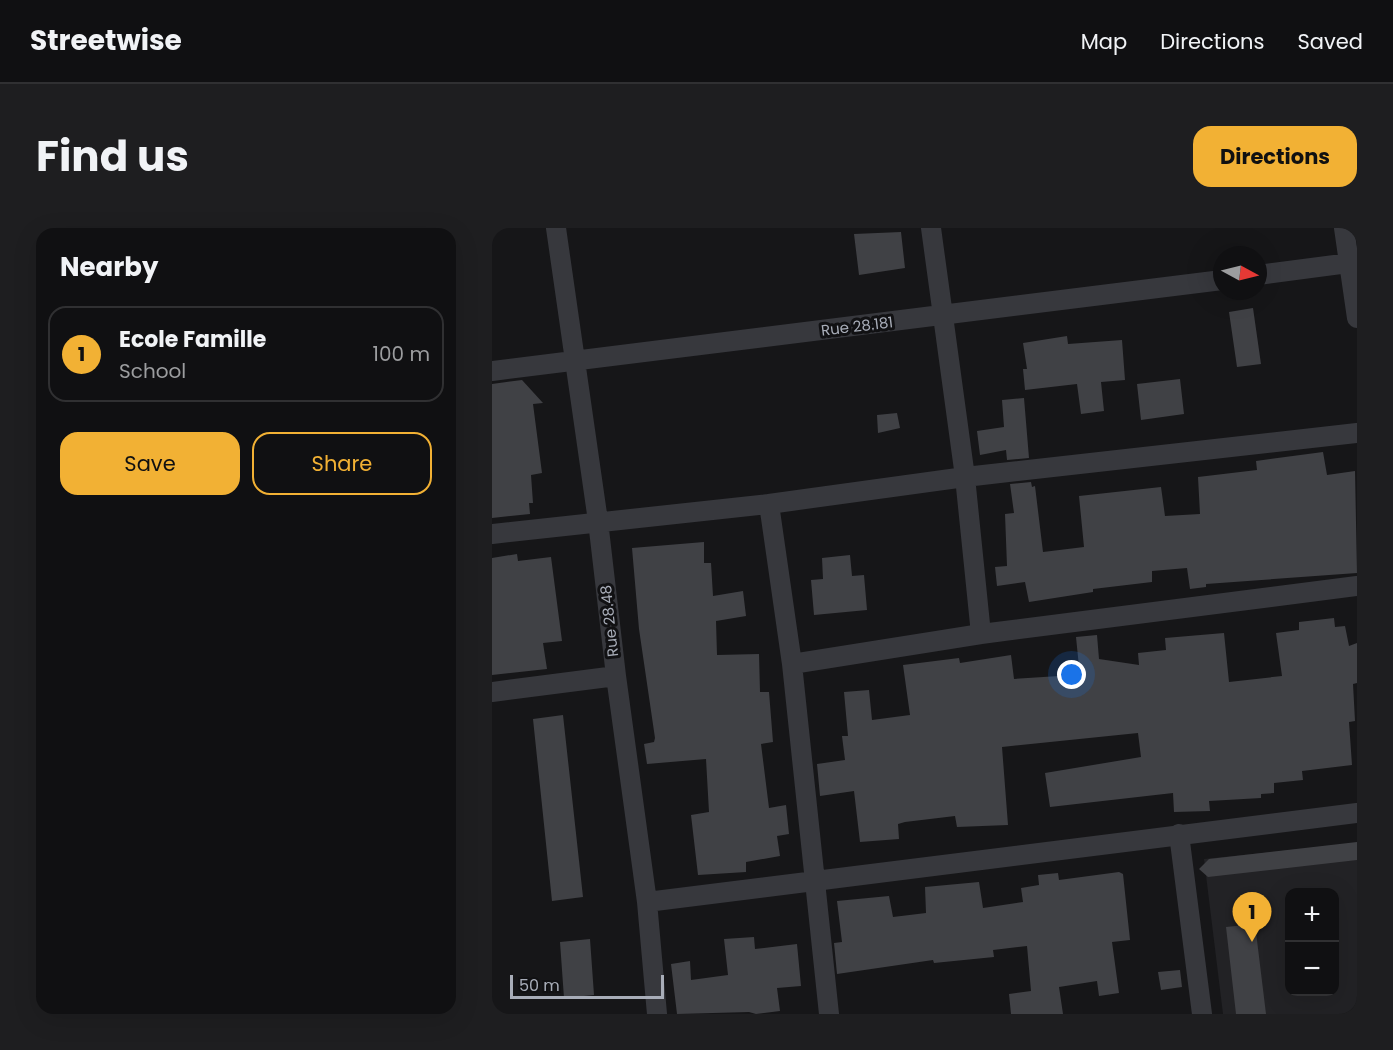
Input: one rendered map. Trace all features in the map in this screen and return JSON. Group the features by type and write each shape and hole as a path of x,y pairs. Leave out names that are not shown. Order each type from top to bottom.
{"street":[{"name":"Rue 28.48","path":"556,228 573,360 598,521 616,676 647,902 657,1014"},
{"path":"931,228 965,477 981,634"},
{"path":"1344,228 1353,263 1357,318"},
{"path":"1267,274 1353,263"},
{"name":"Rue 28.181","path":"492,371 1213,281"},
{"path":"492,534 770,504 965,477 1357,433"},
{"path":"770,504 792,664 829,1014"},
{"path":"792,664 981,634 1357,586"},
{"path":"492,692 616,676"},
{"path":"647,902 815,879 1357,813"},
{"path":"1179,834 1202,1014"}],"shaded area":[{"path":"1357,843 1357,1014 1223,1014 1204,859"}],"building":[{"path":"901,232 905,268 859,275 854,234"},
{"path":"1253,308 1261,364 1237,367 1229,312"},
{"path":"1067,336 1068,344 1122,340 1125,380 1101,382 1104,411 1081,414 1077,384 1025,390 1023,369 1027,369 1023,343"},
{"path":"1180,379 1184,414 1141,420 1137,384"},
{"path":"522,380 543,403 533,404 542,473 531,475 533,503 529,503 530,514 492,518 492,384"},
{"path":"1024,398 1029,458 1007,460 1006,450 980,455 977,431 1004,427 1002,400"},
{"path":"897,413 900,428 878,433 877,415"},
{"path":"1323,452 1327,475 1355,471 1357,573 1206,584 1206,587 1190,589 1187,568 1152,571 1152,582 1093,589 1093,592 1029,602 1025,582 997,586 995,567 1007,566 1005,514 1014,513 1010,484 1031,482 1032,487 1035,486 1043,552 1084,547 1079,496 1161,487 1165,516 1200,514 1198,477 1257,470 1256,461"},
{"path":"704,542 704,563 711,563 713,596 743,591 746,616 716,621 717,655 759,654 760,692 769,692 773,742 761,744 769,808 786,805 789,834 777,836 780,856 746,862 746,872 698,875 691,815 709,812 706,759 647,764 644,744 654,742 655,738 639,629 632,548"},
{"path":"517,554 518,561 551,557 562,641 543,643 547,669 492,675 492,558"},
{"path":"850,555 852,576 864,575 867,610 814,615 811,580 823,579 822,558"},
{"path":"1334,618 1335,627 1345,626 1349,646 1357,643 1357,683 1353,684 1355,721 1349,722 1352,765 1302,771 1303,780 1274,783 1274,793 1261,794 1261,798 1209,801 1210,811 1174,812 1173,793 1050,807 1045,773 1141,757 1138,733 1002,747 1008,825 957,827 955,816 905,822 898,824 899,839 860,842 854,791 820,796 817,764 845,760 842,736 848,736 844,692 869,690 872,720 910,715 903,665 959,658 960,663 1011,655 1014,679 1059,676 1058,669 1079,667 1076,637 1097,635 1099,659 1139,665 1138,653 1166,650 1165,638 1224,633 1229,682 1282,676 1276,633 1299,630 1299,622"},
{"path":"563,715 583,897 552,901 533,719"},
{"path":"1357,842 1357,860 1208,877 1199,869 1209,859"},
{"path":"1119,872 1123,874 1130,940 1112,942 1119,993 1099,996 1097,981 1059,987 1063,1014 1011,1014 1009,994 1031,991 1027,946 993,950 994,957 934,963 933,960 837,974 834,943 842,942 837,901 889,896 893,917 926,913 925,887 979,882 983,908 1023,902 1021,888 1039,885 1038,875 1058,873 1059,880"},
{"path":"1255,924 1266,1014 1236,1014 1226,927"},
{"path":"754,937 755,949 797,944 801,986 777,988 780,1011 756,1014 749,1012 677,1014 671,964 690,961 691,980 728,975 724,939"},
{"path":"590,939 594,995 564,998 560,942"},
{"path":"1180,970 1182,987 1161,990 1158,972"}],"place":[{"name":"Ecole Famille","path":"1252,942"}]}
